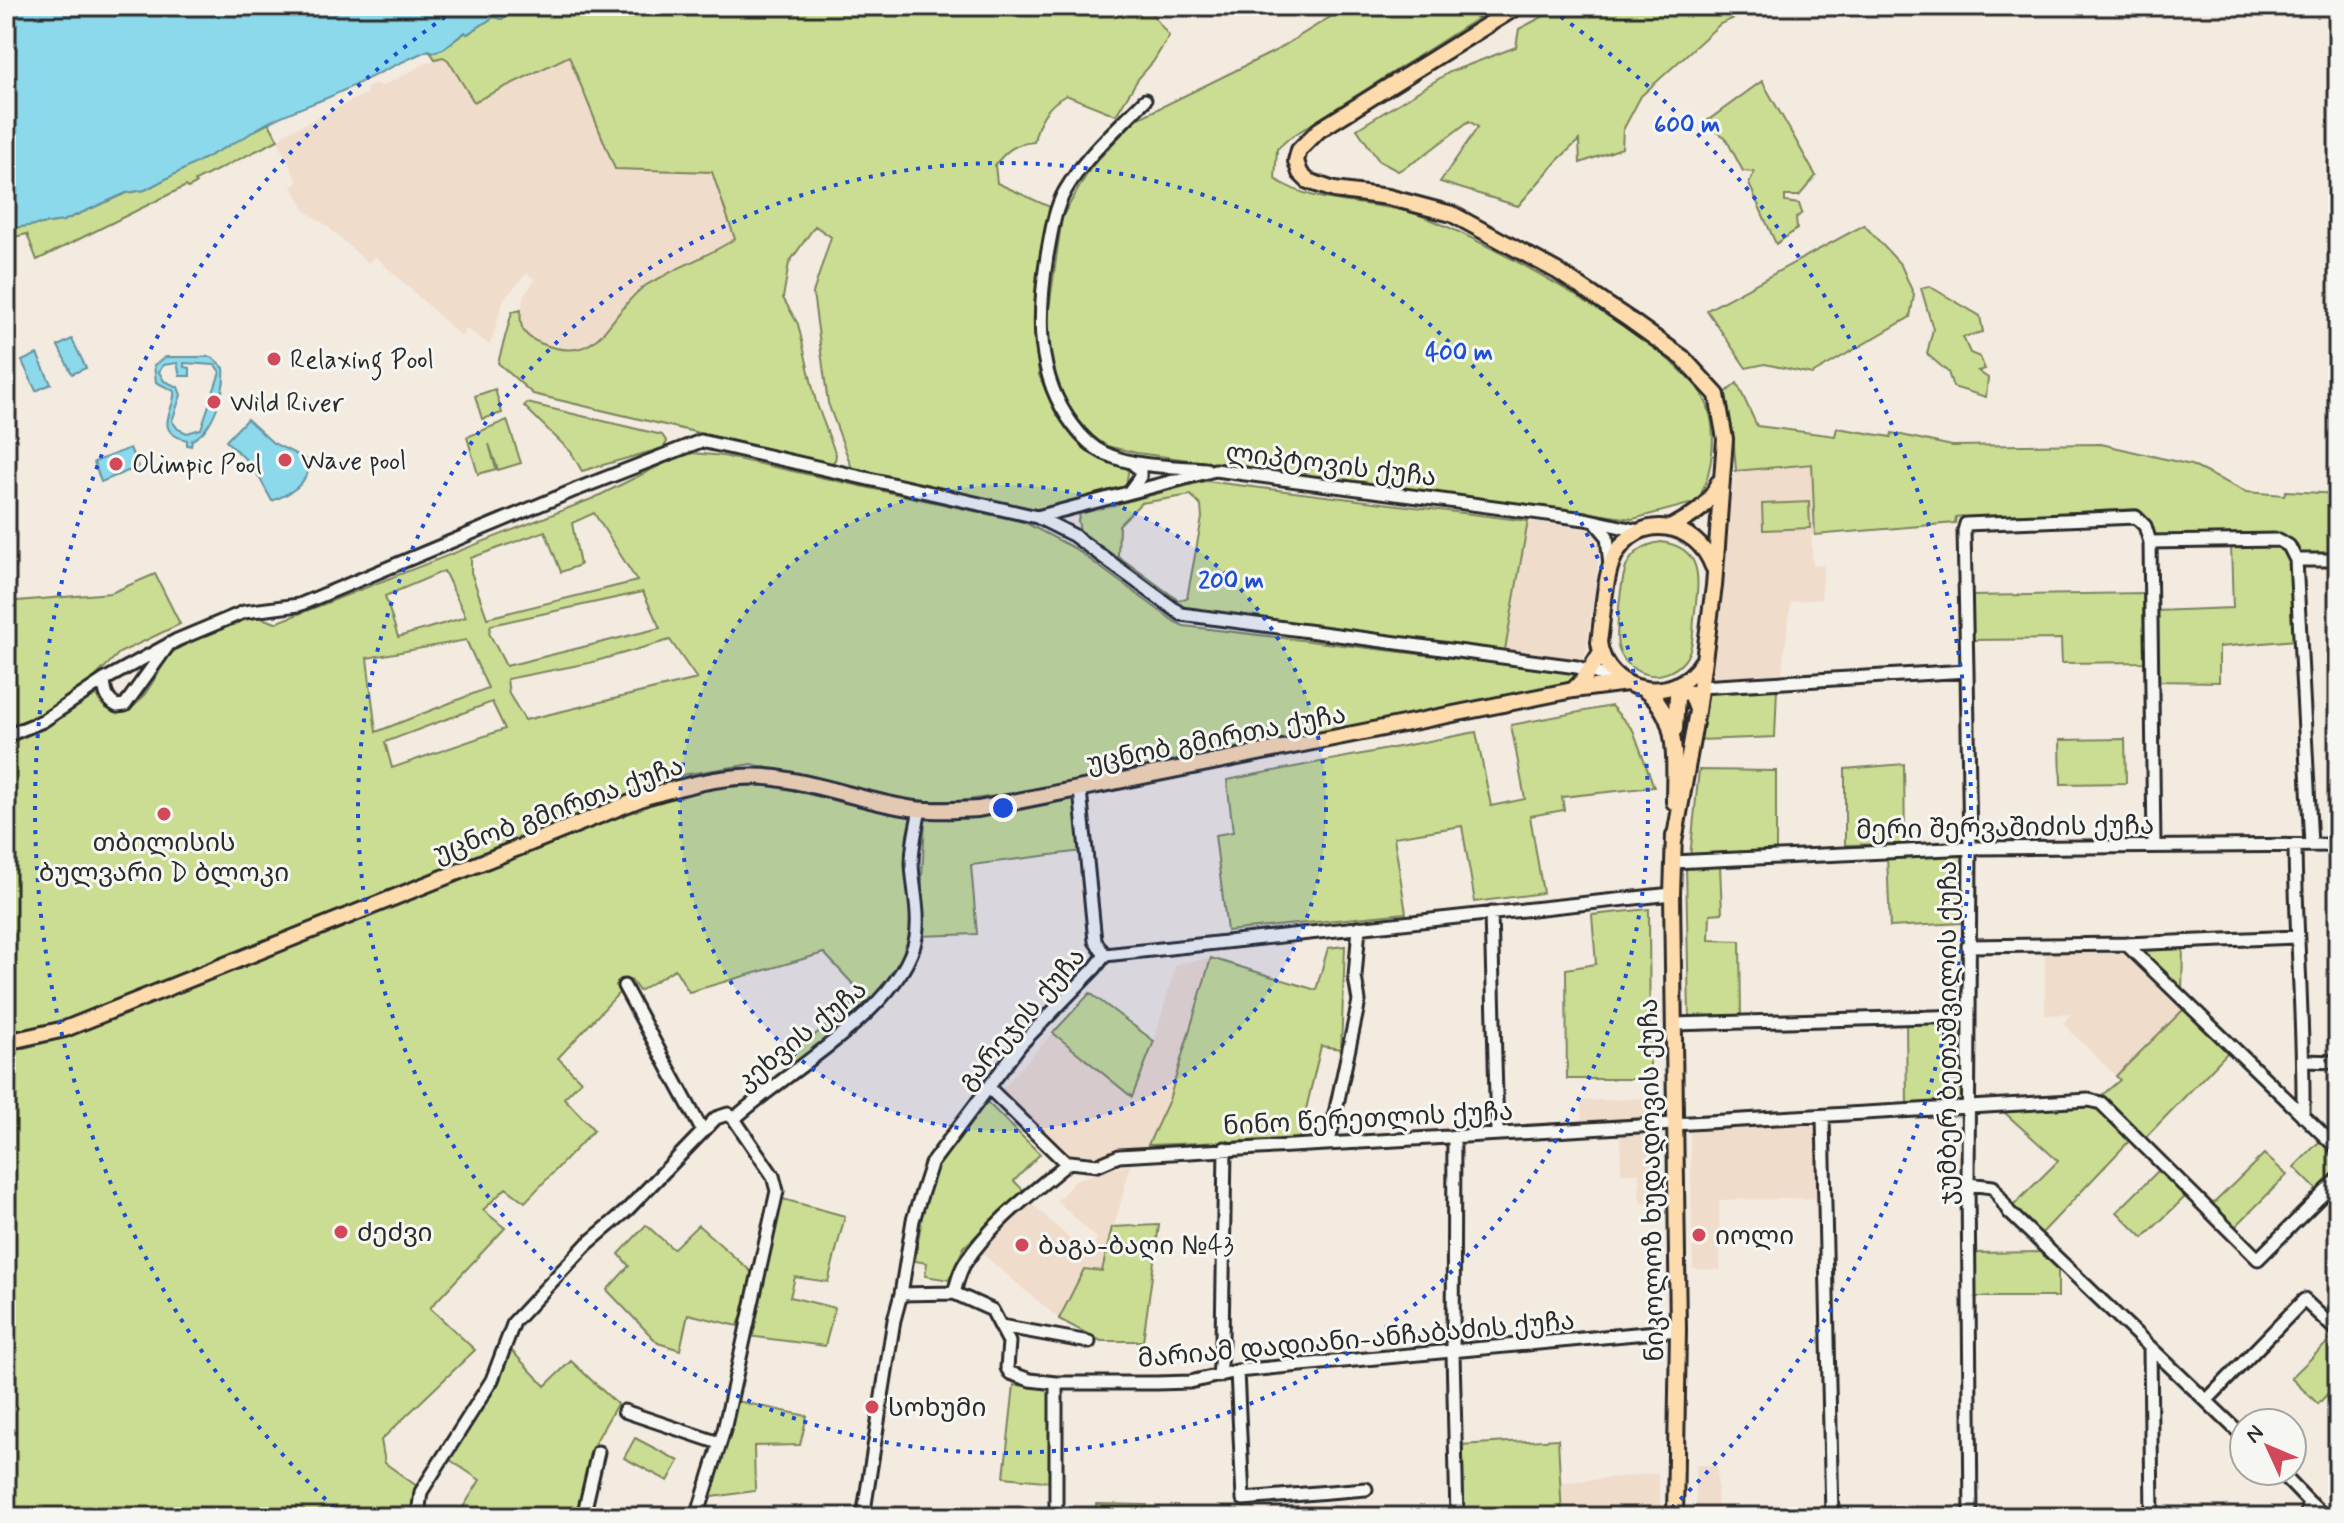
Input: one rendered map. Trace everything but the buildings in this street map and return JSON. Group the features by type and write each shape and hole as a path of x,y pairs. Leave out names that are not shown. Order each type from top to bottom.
{"main road":[{"name":"ნიკოლოზ ხუდადოვის ქუჩა","path":"1518,6 1319,130 1299,150 1296,161 1300,173 1308,181 1334,190 1388,197 1452,214 1557,271 1683,358 1717,395 1725,439 1715,571 1697,711 1674,842"},
{"path":"1573,690 1601,652 1599,642 1615,556 1639,531 1672,527 1693,516 1708,503 1717,488 1722,467"},
{"path":"1672,527 1704,547 1715,571"},
{"name":"ნიკოლოზ ხუდადოვის ქუჩა","path":"1601,652 1607,663 1627,683 1643,689 1664,691 1690,677 1704,658"},
{"name":"უცნობ გმირთა ქუჩა","path":"6,1042 65,1029 648,796 699,782 774,777 920,810 978,809 1573,690 1627,683"},
{"name":"ნიკოლოზ ხუდადოვის ქუჩა","path":"1643,689 1658,703 1669,720 1674,742 1672,894 1678,1330 1675,1517"},
{"path":"1674,742 1677,696 1684,692 1691,693 1697,711"}],"street":[{"path":"1145,100 1091,155 1063,193 1053,225 1041,304 1040,336 1050,384 1061,409 1082,437 1103,453 1131,462 1215,470"},
{"name":"ლიპტოვის ქუჩა","path":"171,643 244,612 299,605 701,441 1037,517 1215,470 1585,519 1639,531"},
{"path":"1129,492 1140,477 1140,470 1131,462"},
{"path":"1073,535 1067,522 1075,507"},
{"path":"1037,517 1073,535 1181,614 1590,670 1627,683"},
{"name":"ჯუმბერ ბეთაშვილის ქუჩა","path":"1971,1517 1968,1184 1970,848 1964,531 1966,524 2136,517 2145,526 2150,542"},
{"path":"1585,519 1603,528 1607,536 1610,570"},
{"path":"2154,845 2150,542 2279,540 2289,546 2296,560 2311,845"},
{"path":"2296,560 2338,560"},
{"path":"104,680 105,694 110,702 117,706 125,705 171,643"},
{"path":"6,736 43,721 104,680 171,643"},
{"path":"1700,687 1967,671"},
{"path":"1080,790 1095,941 1105,955"},
{"name":"კეხვის ქუჩა","path":"697,1517 719,1443 777,1191 773,1176 734,1119 881,998 908,963 916,935 912,861 913,839 920,810"},
{"name":"მერი შერვაშიძის ქუჩა","path":"1673,862 1970,848 2338,845"},
{"path":"2295,846 2303,1116"},
{"name":"გარეჯის ქუჩა","path":"863,1517 913,1220 931,1164 1021,1044 1105,955 1672,894"},
{"path":"1491,913 1497,1132"},
{"path":"1329,1142 1359,1001 1355,977 1359,927"},
{"path":"1968,946 2296,937"},
{"path":"2126,944 2338,1149"},
{"path":"624,986 703,1132"},
{"path":"1673,1024 1968,1016"},
{"path":"2303,1061 2338,1062"},
{"path":"954,1293 963,1265 992,1230 1028,1195 1067,1164 988,1087"},
{"name":"ნინო წერეთლის ქუჩა","path":"1067,1164 1098,1165 1119,1156 1225,1148 2089,1100 2101,1103 2258,1259 2338,1179"},
{"path":"423,1517 419,1507 421,1492 492,1380 514,1322 587,1244 626,1211 703,1132 723,1115 728,1114 734,1119"},
{"path":"1823,1116 1832,1517"},
{"path":"1454,1136 1453,1353 1457,1517"},
{"path":"1219,1376 1225,1148"},
{"path":"1968,1184 1993,1187 2009,1212 2228,1421"},
{"path":"901,1294 954,1293 992,1310 1001,1326 1089,1342"},
{"path":"2207,1400 2304,1300 2338,1332"},
{"name":"მარიამ დადიანი-ანჩაბაძის ქუჩა","path":"1001,1326 1009,1342 1007,1368 1010,1373 1030,1380 1056,1383 1190,1382 1237,1371 1678,1330"},
{"path":"2150,1348 2152,1517"},
{"path":"1237,1371 1243,1499 1366,1489"},
{"path":"1056,1383 1056,1517"},
{"path":"624,1411 719,1443"},
{"path":"583,1517 598,1452"},
{"path":"2294,1487 2327,1517 2338,1508"},
{"path":"2307,1517 2308,1501"}],"shaded area":[{"path":"569,56 583,84 712,172 735,239 643,287 603,336 589,345 565,350 545,345 524,334 520,325 524,295 535,280 527,273 504,299 490,345 467,329 461,336 375,256 368,263 303,209 292,187 298,183 278,140 284,134 366,94 367,88 376,84 382,86 435,59 443,57 448,60 470,93"},
{"path":"1812,463 1815,535 1811,536 1813,565 1824,566 1821,599 1791,602 1781,677 1706,682 1735,471"},
{"path":"1528,521 1587,529 1592,531 1600,548 1586,654 1582,659 1505,650"},
{"path":"2045,949 2126,949 2186,1007 2116,1076 2063,1024 2071,1014 2045,1015"},
{"path":"1211,958 1169,1100 1148,1145 1095,1162 1076,1159 1001,1090 1053,1033 1132,1097 1154,1041 1176,964"},
{"path":"1652,1098 1653,1118 1582,1122 1581,1101"},
{"path":"1818,1124 1819,1198 1719,1200 1720,1270 1693,1269 1690,1128"},
{"path":"1652,1131 1654,1203 1640,1203 1639,1173 1621,1173 1620,1132"},
{"path":"1131,1164 1102,1271 1084,1269 1059,1319 980,1252 983,1243 1027,1199 1089,1257 1097,1239 1057,1201 1077,1179"},
{"path":"1696,1465 1717,1465 1718,1517 1696,1517"},
{"path":"1658,1473 1661,1517 1560,1517 1560,1483"}],"green space":[{"path":"517,6 1146,6 1169,36 1116,115 1066,95 1044,114 1034,142 1012,149 995,165 997,183 1050,207 1039,267 1034,323 1039,375 1056,414 1082,443 1100,457 1129,467 1126,486 1055,507 1036,509 853,471 828,403 813,293 831,237 815,226 789,263 783,298 798,324 816,402 836,455 831,464 533,394 498,363 512,312 521,310 523,330 534,340 560,349 577,349 600,336 642,288 735,239 712,172 615,169 569,56 474,102 448,60 443,57 435,59 429,50 443,49 494,17 502,19"},
{"path":"1348,6 1497,6 1288,139 1277,149 1275,179 1308,194 1398,209 1445,226 1571,293 1653,347 1684,373 1703,396 1708,408 1712,449 1707,477 1697,502 1633,519 1137,453 1102,445 1086,432 1062,396 1051,359 1047,323 1062,217 1091,167 1135,120 1275,51"},
{"path":"1563,6 1762,6 1720,24 1641,96 1623,130 1622,148 1580,163 1579,140 1518,206 1440,182 1478,127 1469,121 1398,171 1379,161 1357,129 1450,72 1516,47 1519,29"},
{"path":"1762,81 1816,176 1799,196 1785,196 1785,202 1799,204 1802,213 1796,218 1797,229 1776,244 1749,184 1754,172 1743,171 1725,137 1703,124"},
{"path":"269,123 278,140 195,181 196,184 188,188 186,186 37,260 27,234 6,239 6,229 63,221 126,193 145,190"},
{"path":"1864,225 1901,265 1914,295 1910,317 1812,374 1765,364 1746,368 1707,310"},
{"path":"1929,286 1980,316 1983,332 1963,337 1970,353 1980,357 1985,369 1978,371 1988,378 1986,397 1953,387 1948,372 1927,354 1933,329 1921,288"},
{"path":"1737,383 1757,426 1835,436 1837,428 1891,437 1892,433 1952,446 2101,444 2191,465 2246,492 2338,494 2338,555 2297,557 2287,540 2156,538 2137,509 1963,516 1956,517 1955,523 1815,535 1812,464 1736,471 1733,432 1724,394"},
{"path":"495,389 502,413 482,419 475,396"},
{"path":"527,403 662,435 667,442 663,448 582,471 571,452 524,406"},
{"path":"507,420 521,463 498,470 489,444 496,469 478,474 467,437"},
{"path":"693,453 723,456 1024,522 1074,548 1184,626 1568,672 1577,677 1569,684 960,801 906,801 752,764 675,776 48,1027 6,1031 6,602 111,593 155,574 180,624 119,653 93,679 102,705 121,712 131,709 147,692 173,652 212,632 252,617 276,623 594,498 669,461","holes":["594,513 637,581 487,618 471,572 471,558 545,531 561,572 580,565 572,523","444,571 466,617 398,637 385,596","643,592 660,628 506,666 489,633 491,625","466,640 488,688 376,732 367,658","670,640 697,679 525,720 509,694 507,679 589,663","492,702 505,729 392,768 385,742"]},
{"path":"1205,481 1528,521 1505,650 1187,610 1080,533 1080,514","holes":["1191,495 1201,506 1202,518 1187,598 1178,600 1118,556 1119,525 1141,503"]},
{"path":"1809,502 1810,528 1763,530 1762,504"},
{"path":"1661,542 1676,546 1693,560 1697,593 1692,641 1687,657 1667,673 1648,675 1631,667 1619,650 1619,608 1630,560 1641,549"},
{"path":"2280,544 2290,557 2295,640 2219,647 2219,682 2155,681 2155,611 2233,608 2231,545"},
{"path":"2143,593 2144,662 2062,663 2061,639 1971,640 1970,596"},
{"path":"1777,688 1775,737 1700,740 1705,691"},
{"path":"1611,706 1633,730 1654,787 1562,797 1564,810 1530,816 1543,893 1475,902 1462,826 1394,837 1406,913 1227,931 1215,835 1233,832 1227,780 1476,732 1491,806 1525,799 1511,725"},
{"path":"2125,739 2126,783 2061,784 2060,740"},
{"path":"1904,764 1905,844 1845,845 1845,769"},
{"path":"1699,770 1776,771 1776,850 1690,857"},
{"path":"771,785 914,816 913,934 905,959 880,992 812,1053 795,1063 788,1056 864,996 824,953 689,992 675,969 639,991 631,980 558,1058 581,1081 564,1098 594,1130 525,1202 506,1188 483,1210 505,1228 430,1308 475,1350 381,1440 385,1463 418,1487 413,1507 417,1517 6,1517 6,1053 69,1036 622,811 687,792 716,787"},
{"path":"1074,797 1083,851 971,865 977,934 919,936 925,820"},
{"path":"1964,852 1962,923 1890,927 1887,857"},
{"path":"1686,866 1720,866 1722,913 1710,914 1709,940 1740,941 1741,1017 1689,1017"},
{"path":"1649,909 1650,1079 1567,1079 1566,969 1596,964 1592,915"},
{"path":"2183,945 2182,993 2136,947"},
{"path":"1345,946 1341,1049 1321,1046 1299,1139 1148,1145 1169,1100 1211,958 1316,990 1328,948"},
{"path":"1090,993 1154,1041 1132,1097 1053,1033"},
{"path":"2186,1007 2230,1050 2145,1138 2102,1095 2120,1080 2116,1076"},
{"path":"1963,1021 1963,1102 1907,1106 1906,1022"},
{"path":"983,1098 1040,1154 1014,1181 1024,1191 964,1247 949,1280 925,1276 927,1263 915,1261 926,1191 934,1166"},
{"path":"2098,1104 2131,1139 2041,1234 2012,1207 2058,1161 2004,1112"},
{"path":"2322,1139 2338,1155 2338,1173 2319,1192 2294,1167"},
{"path":"2264,1154 2287,1175 2234,1228 2212,1205"},
{"path":"2161,1168 2188,1194 2143,1238 2117,1212"},
{"path":"779,1198 845,1216 828,1282 795,1277 790,1297 835,1308 825,1346 748,1336"},
{"path":"646,1225 673,1249 698,1225 755,1275 738,1326 688,1314 680,1350 658,1343 607,1290 629,1266 619,1254"},
{"path":"1159,1225 1143,1341 1101,1341 1059,1319 1084,1269 1102,1271 1112,1227"},
{"path":"2047,1252 2058,1264 2058,1297 1975,1297 1974,1253"},
{"path":"2335,1335 2338,1337 2338,1383 2318,1404 2291,1378"},
{"path":"510,1349 545,1386 571,1361 617,1404 592,1448 578,1517 457,1517 480,1480 447,1458"},
{"path":"1014,1385 1047,1387 1052,1392 1053,1482 1004,1477"},
{"path":"732,1400 807,1416 800,1445 754,1446 755,1491 705,1498"},
{"path":"635,1438 679,1461 668,1481 624,1458"},
{"path":"1558,1439 1562,1517 1464,1517 1460,1445"},
{"path":"1096,1504 1147,1505 1144,1517 1095,1517"}],"water":[{"path":"6,6 517,6 502,19 494,17 467,34 465,32 443,49 429,50 275,119 145,190 126,193 63,221 6,229"},
{"path":"72,339 86,368 72,374 58,346"},
{"path":"37,354 51,384 36,391 22,361"},
{"name":"Wild River","path":"166,357 212,357 224,368 217,408 206,428 192,440 191,446 187,445 187,440 170,431 167,425 174,391 156,382 154,365","holes":["177,363 180,376 190,376 190,368 184,367 184,363 215,365 220,372 201,429 187,433 178,429 172,421 181,395 178,387 164,381 159,372 163,365"]},
{"name":"Wave pool","path":"247,419 273,443 312,462 298,487 272,501 253,466 226,441"},
{"name":"Olimpic Pool","path":"130,448 138,467 101,482 94,462"}],"place":[{"name":"Relaxing Pool","path":"274,359"},
{"name":"Wild River","path":"214,402"},
{"name":"Wave pool","path":"285,460"},
{"name":"Olimpic Pool","path":"116,464"},
{"name":"თბილისის ბულვარი D ბლოკი","path":"164,814"},
{"name":"ძეძვი","path":"341,1232"},
{"name":"იოლი","path":"1699,1235"},
{"name":"ბაგა-ბაღი №43","path":"1022,1245"},
{"name":"სოხუმი","path":"872,1407"}]}
